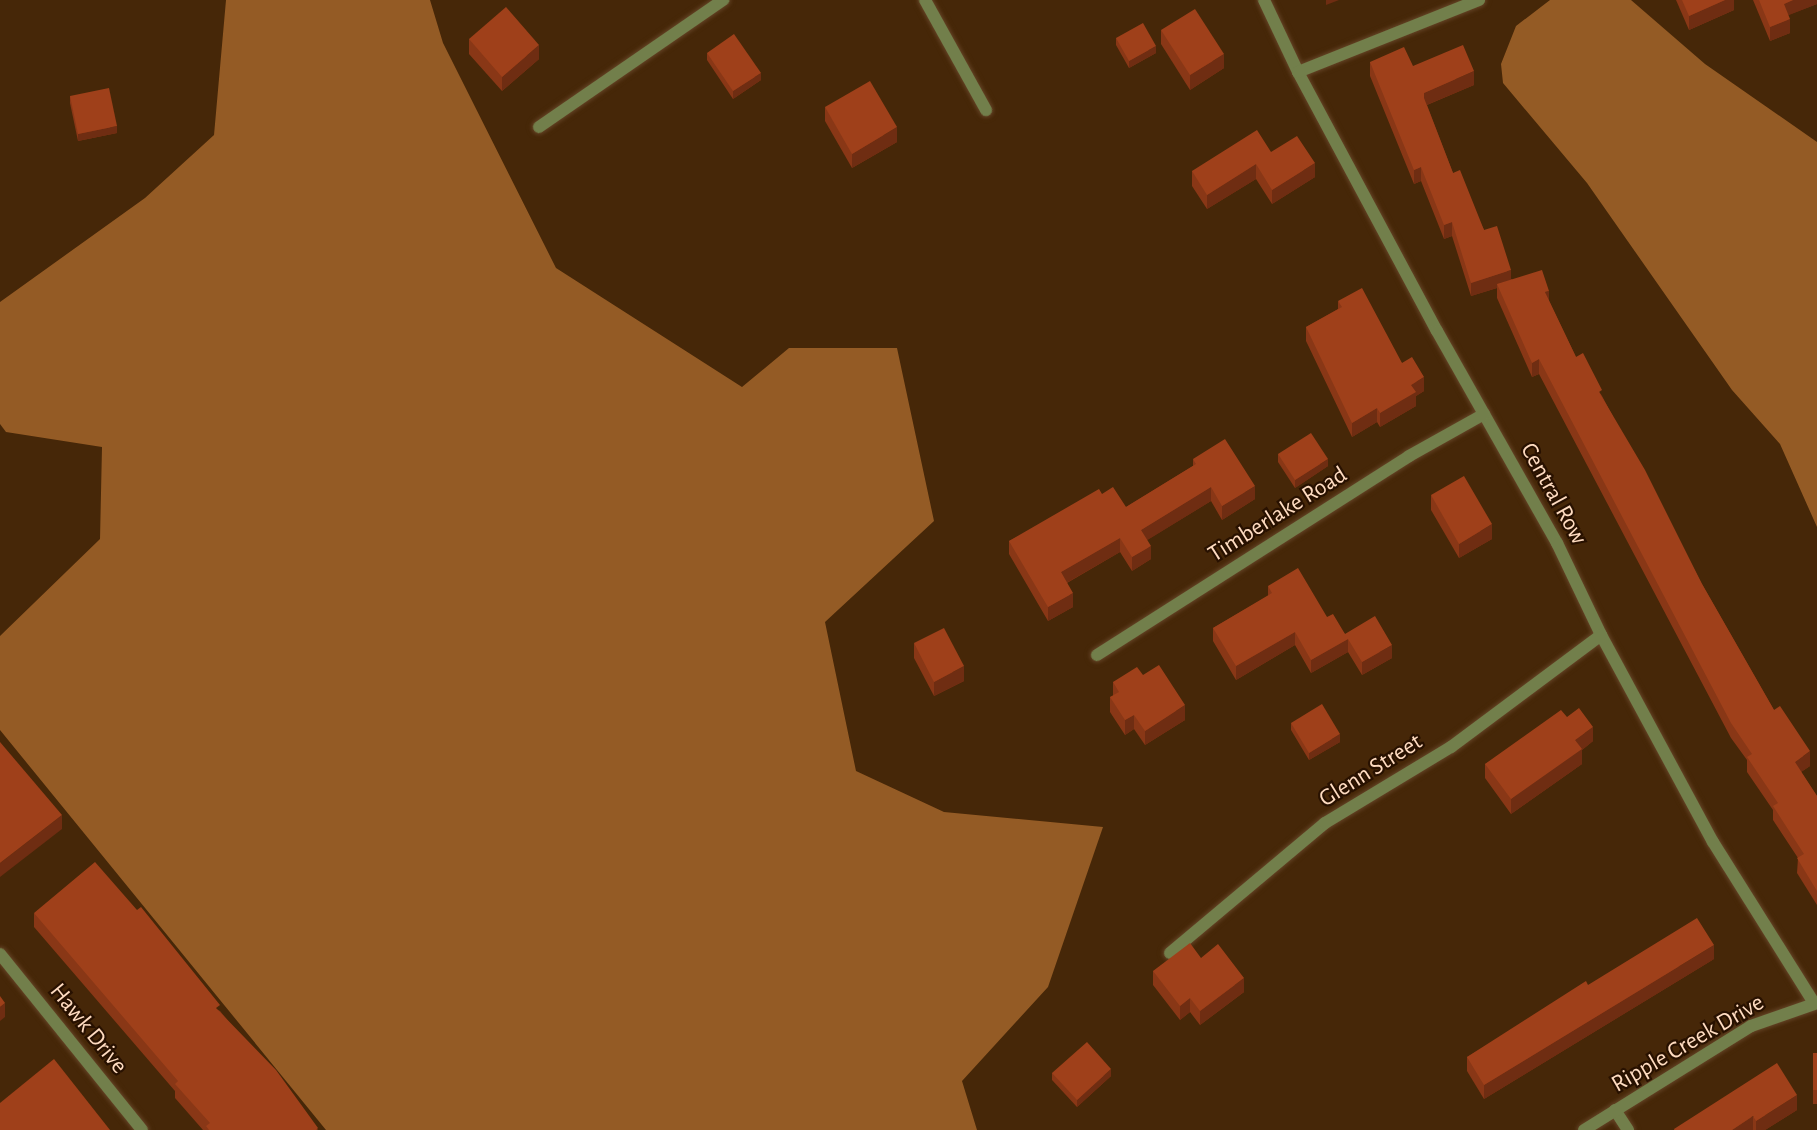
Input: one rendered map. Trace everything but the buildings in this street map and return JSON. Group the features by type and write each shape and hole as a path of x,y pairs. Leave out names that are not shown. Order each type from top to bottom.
{"street":[{"path":"538,127 723,0"},
{"path":"925,0 986,110"},
{"name":"Central Row","path":"1264,0 1298,72 1484,414 1557,543 1601,635 1713,842 1815,1003"},
{"path":"1298,72 1479,0"},
{"name":"Timberlake Road","path":"1097,655 1409,456 1484,414"},
{"name":"Glenn Street","path":"1170,953 1325,823 1451,747 1601,635"},
{"name":"Hawk Drive","path":"0,954 142,1130"},
{"name":"Ripple Creek Drive","path":"1584,1130 1751,1026 1815,1003"},
{"path":"1616,1110 1628,1130"}],"shaded area":[{"path":"226,0 430,0 443,43 556,268 742,387 789,348 897,348 934,521 825,622 856,771 944,812 1103,827 1048,987 962,1081 977,1130 326,1130 0,730 0,636 100,539 102,447 6,432 0,424 0,302 145,198 214,135"},
{"path":"1550,0 1631,0 1705,64 1817,142 1817,527 1780,444 1732,390 1587,183 1503,83 1501,64 1516,26"}]}
